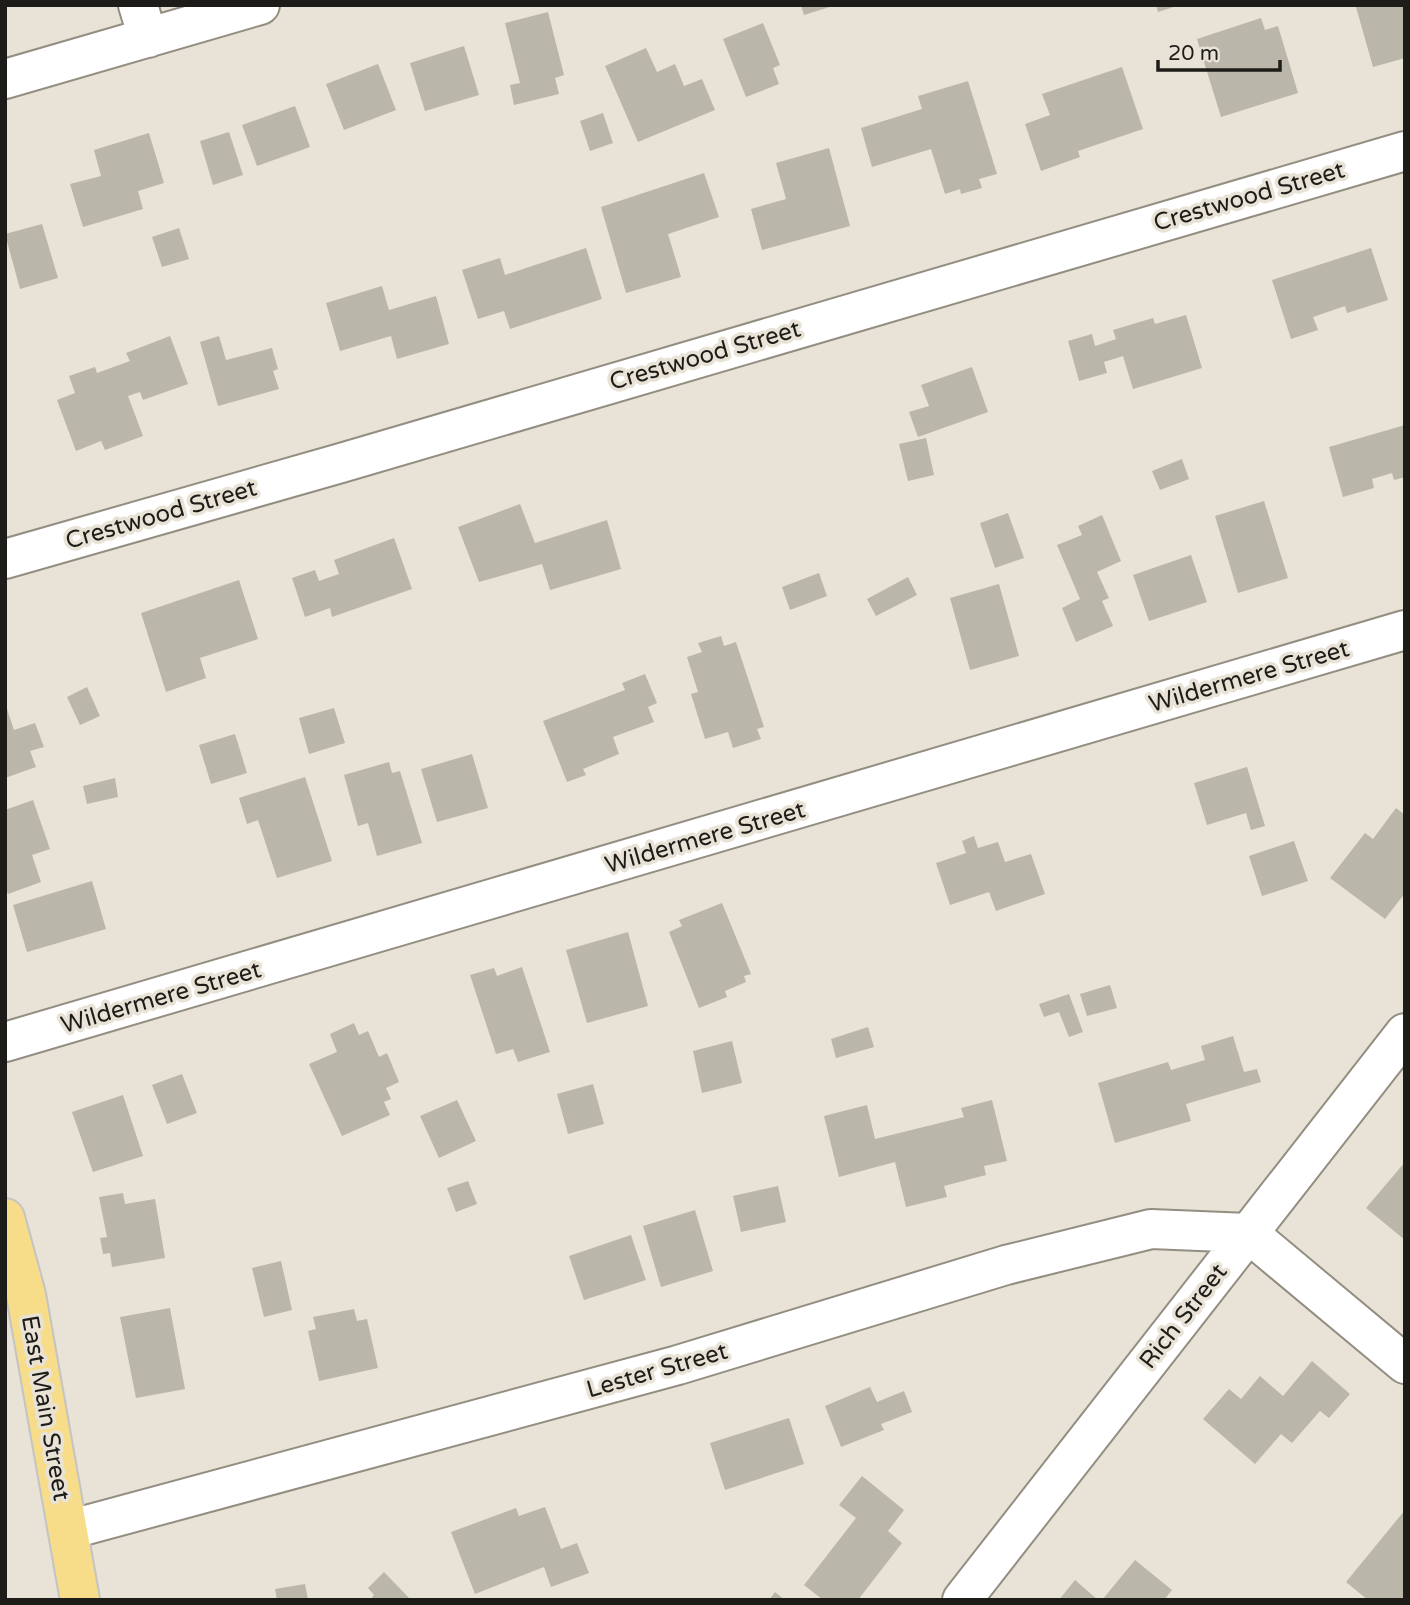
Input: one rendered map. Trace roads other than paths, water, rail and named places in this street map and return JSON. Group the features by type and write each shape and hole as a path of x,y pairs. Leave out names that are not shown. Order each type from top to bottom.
{"main road":[{"name":"East Main Street","path":"5,1218 26,1295 80,1600"}],"street":[{"path":"5,79 143,22 260,5"},
{"name":"Crestwood Street","path":"5,559 1405,151"},
{"name":"Wildermere Street","path":"5,1042 1405,630"},
{"name":"Rich Street","path":"962,1600 1405,1033"},
{"name":"Lester Street","path":"68,1530 678,1365 1006,1265 1151,1229 1248,1233"},
{"path":"1248,1233 1405,1364"}]}
